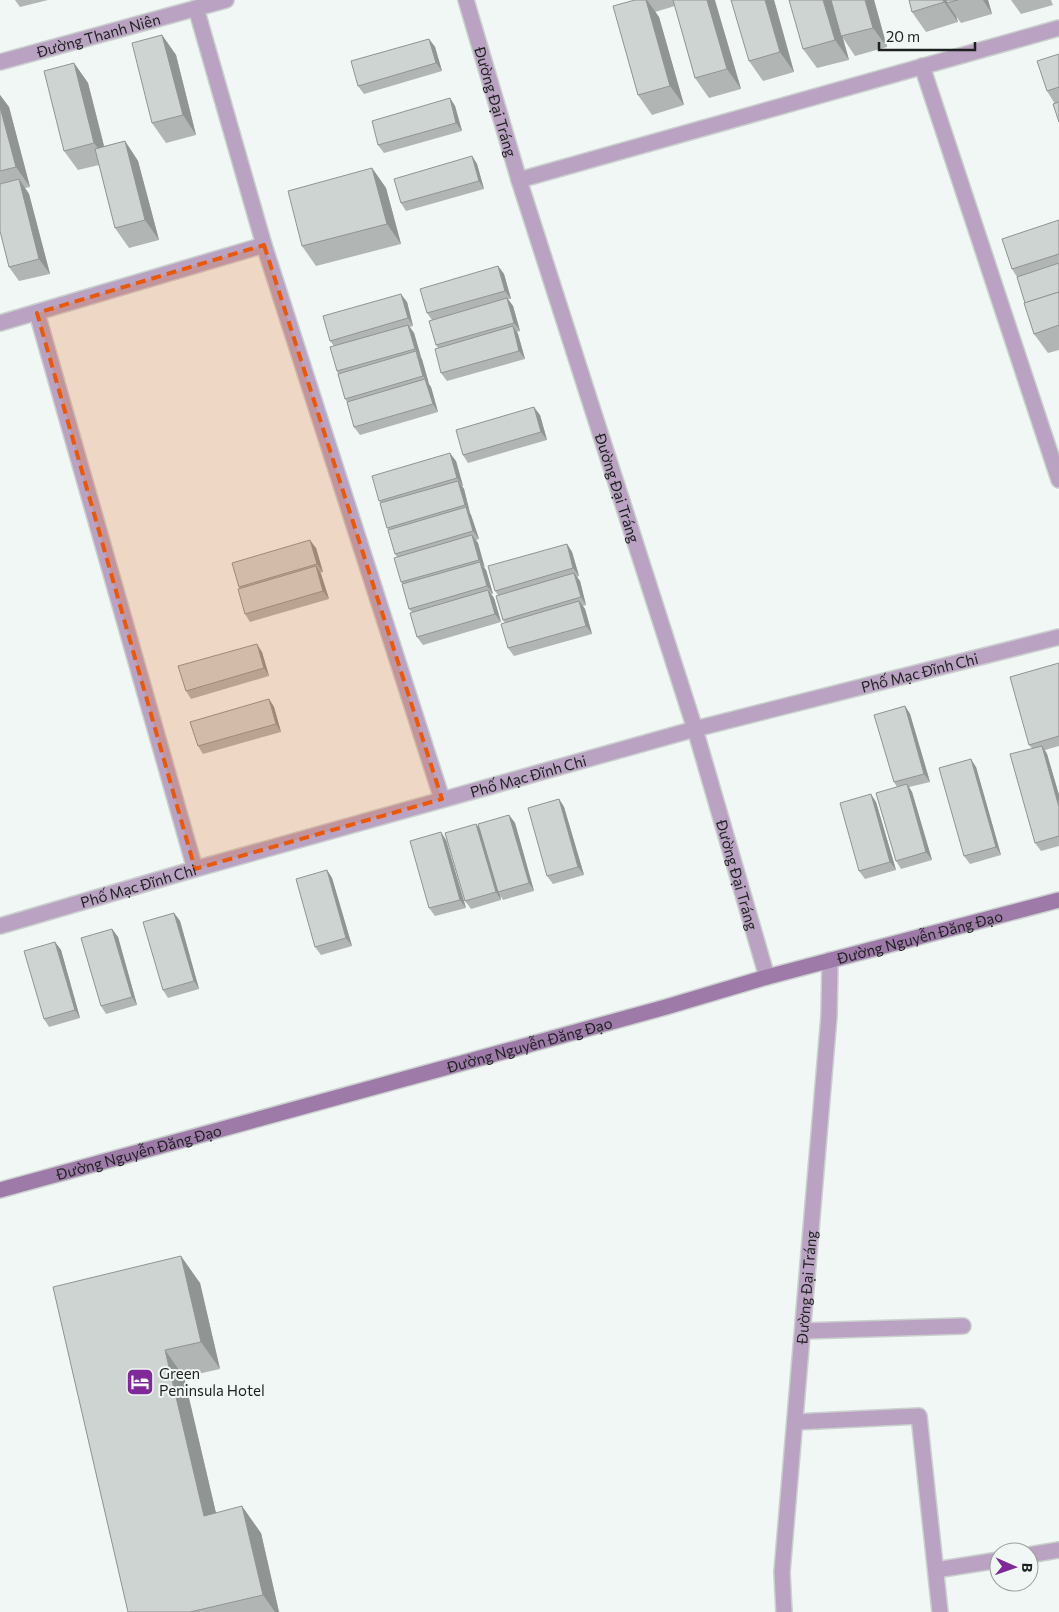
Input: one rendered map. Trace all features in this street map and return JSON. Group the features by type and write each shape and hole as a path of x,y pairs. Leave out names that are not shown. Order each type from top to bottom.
{"main road":[{"name":"Đường Nguyễn Đăng Đạo","path":"0,1190 637,1015 767,977 1059,900"}],"street":[{"name":"Đường Thanh Niên","path":"0,62 226,0"},
{"name":"Đường Đại Tráng","path":"466,0 519,180 695,729 767,977"},
{"path":"196,8 264,245 442,799"},
{"path":"519,180 1059,28"},
{"path":"922,66 1059,480"},
{"path":"0,323 264,245"},
{"path":"37,313 195,869"},
{"name":"Phố Mạc Đĩnh Chi","path":"0,926 195,869 695,729 1059,637"},
{"name":"Đường Đại Tráng","path":"784,1612 782,1572 829,1016 830,960"},
{"path":"803,1331 963,1326"},
{"path":"795,1422 919,1416 940,1612"},
{"path":"1039,1553 1059,1550"},
{"path":"936,1570 989,1562"}],"highlighted area":[{"path":"264,245 442,799 195,869 37,313"}],"building":[{"path":"635,0 646,0 670,86 638,95 613,6"},
{"path":"673,0 707,0 727,69 695,78"},
{"path":"731,0 765,0 780,52 749,61"},
{"path":"789,0 823,0 835,40 803,49"},
{"path":"831,0 865,0 873,28 841,36"},
{"path":"909,0 943,0 944,2 912,12"},
{"path":"946,0 958,0 947,3"},
{"path":"162,35 183,115 152,123 132,43"},
{"path":"429,39 436,63 358,86 351,61"},
{"path":"1059,54 1059,87 1047,91 1037,61"},
{"path":"74,63 94,143 64,151 44,71"},
{"path":"450,98 456,123 378,145 372,121"},
{"path":"1059,102 1059,122 1053,104"},
{"path":"0,107 16,167 0,171"},
{"path":"125,141 145,220 115,228 95,149"},
{"path":"472,156 479,181 401,203 394,179"},
{"path":"372,168 387,224 302,246 288,191"},
{"path":"19,179 39,259 9,267 0,231 0,184"},
{"path":"1059,220 1059,254 1012,269 1002,239"},
{"path":"1059,263 1059,292 1025,303 1017,277"},
{"path":"498,266 505,291 427,313 420,289"},
{"path":"1059,292 1059,325 1034,334 1024,303"},
{"path":"401,294 408,318 330,341 323,316"},
{"path":"507,298 514,323 436,345 429,321"},
{"path":"408,325 415,349 337,371 330,347"},
{"path":"513,326 519,351 441,373 435,349"},
{"path":"416,351 423,376 345,399 338,374"},
{"path":"425,379 433,404 354,427 347,402"},
{"path":"534,407 541,432 463,455 456,430"},
{"path":"450,453 457,478 379,501 372,476"},
{"path":"458,481 465,505 387,528 380,503"},
{"path":"466,507 473,531 395,554 388,530"},
{"path":"472,535 479,560 401,582 394,558"},
{"path":"310,540 317,564 239,587 232,563"},
{"path":"567,544 573,568 495,591 488,566"},
{"path":"480,562 487,586 409,609 402,584"},
{"path":"316,566 323,591 245,614 238,589"},
{"path":"574,573 581,597 503,620 496,596"},
{"path":"488,590 495,614 417,637 410,613"},
{"path":"579,601 586,626 508,648 501,624"},
{"path":"257,644 264,668 186,691 178,666"},
{"path":"1059,663 1059,736 1029,745 1010,677"},
{"path":"269,699 276,724 198,746 190,722"},
{"path":"905,706 924,774 894,782 874,715"},
{"path":"1042,746 1059,807 1059,836 1035,843 1010,754"},
{"path":"971,759 996,847 964,856 939,768"},
{"path":"907,784 926,852 896,861 876,793"},
{"path":"871,794 890,862 859,871 840,803"},
{"path":"559,799 578,867 547,876 528,808"},
{"path":"509,815 529,883 498,892 478,824"},
{"path":"476,824 496,892 465,901 445,833"},
{"path":"441,832 460,900 429,908 410,841"},
{"path":"327,870 346,938 315,947 296,879"},
{"path":"174,913 194,981 163,990 143,922"},
{"path":"112,929 132,997 101,1006 81,938"},
{"path":"55,942 75,1010 44,1019 24,951"},
{"path":"181,1256 201,1342 165,1350 204,1516 242,1506 263,1595 190,1612 128,1612 53,1287"}],"place":[{"name":"Green Peninsula Hotel","path":"140,1382"}]}
